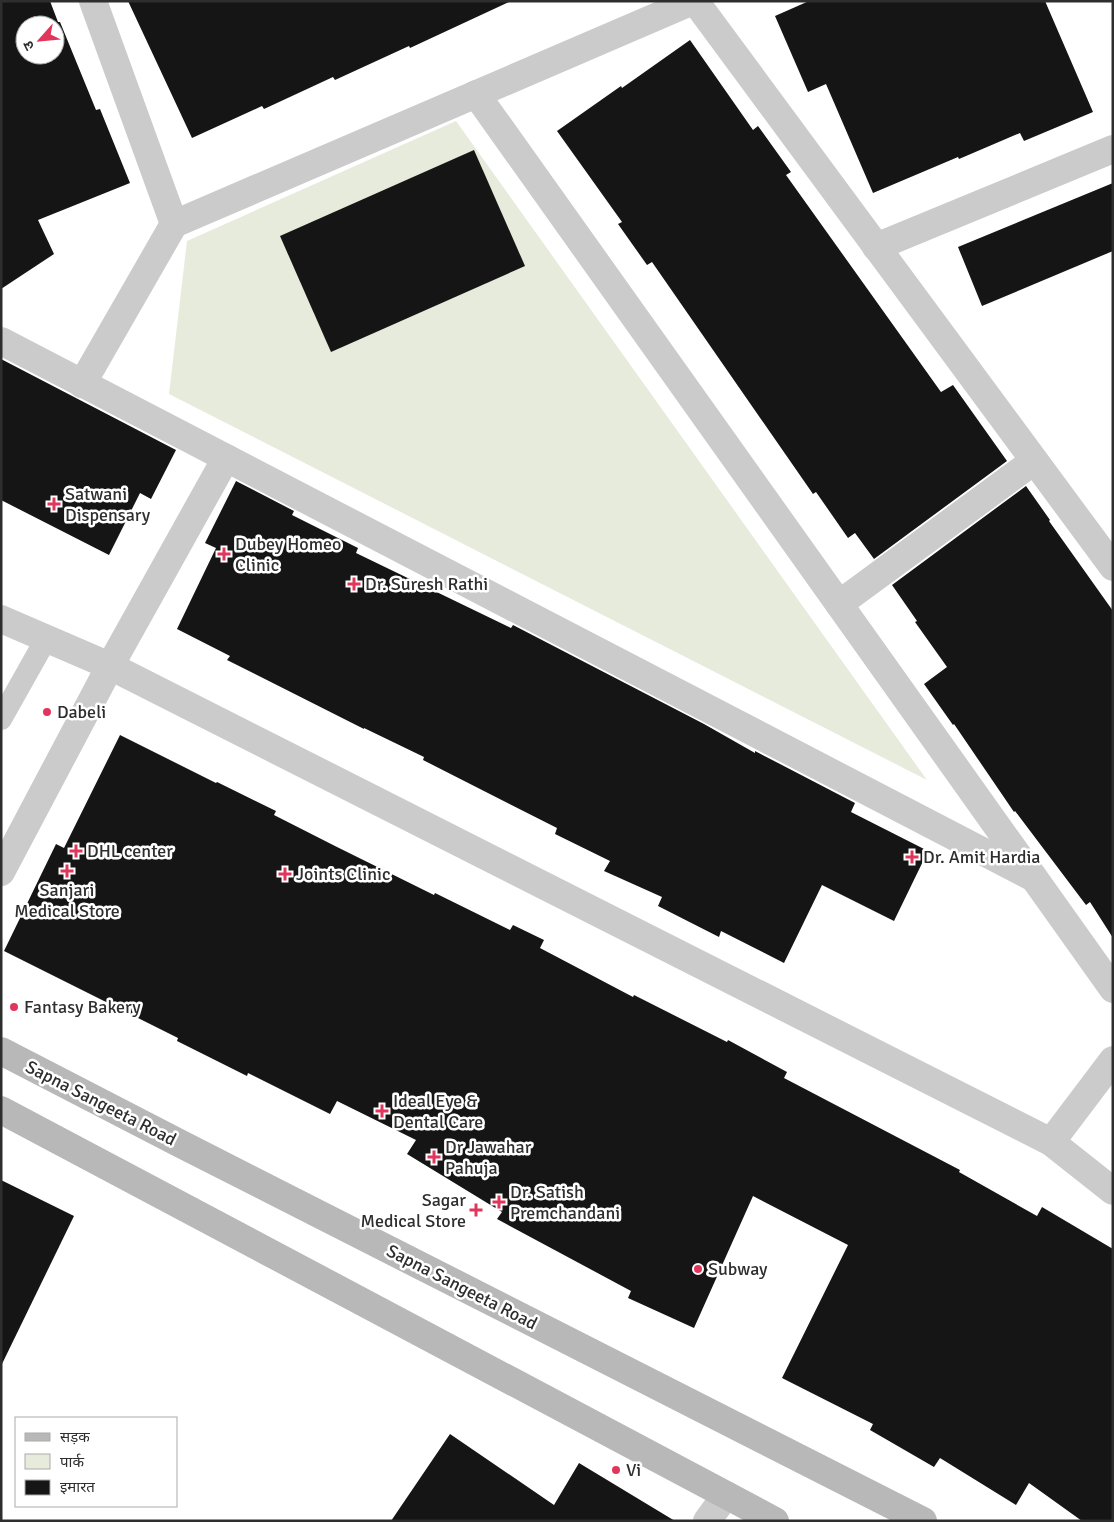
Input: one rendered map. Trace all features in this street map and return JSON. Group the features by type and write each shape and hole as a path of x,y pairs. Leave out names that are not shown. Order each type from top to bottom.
{"main road":[{"name":"Sapna Sangeeta Road","path":"1,1051 923,1521"},
{"path":"1,1110 775,1521"}],"street":[{"path":"93,1 174,224"},
{"path":"82,384 174,224 694,1 1113,567"},
{"path":"476,94 1113,989"},
{"path":"876,248 1113,150"},
{"path":"1,341 1034,878"},
{"path":"1,872 110,666 226,458"},
{"path":"839,604 1034,461"},
{"path":"1,619 110,666 1051,1142 1113,1191"},
{"path":"1051,1142 1113,1060"},
{"path":"707,1521 726,1495"}],"lane":[{"path":"1,719 46,639"}],"green space":[{"path":"456,121 927,780 169,394 187,241"}],"building":[{"path":"1,1 50,1 55,15 15,15 15,65 65,65 65,34 96,110 100,109 130,183 38,220 54,254 1,289"},
{"path":"128,1 511,1 410,48 409,46 335,80 333,77 264,109 262,106 192,138"},
{"path":"809,1 1045,1 1093,112 1024,141 1020,133 873,193 826,84 808,92 775,16"},
{"path":"690,40 753,130 758,126 791,172 786,175 941,392 953,385 1007,461 874,559 855,533 848,538 816,492 813,494 652,262 647,265 618,224 622,222 557,131"},
{"path":"474,150 525,266 331,352 280,236"},
{"path":"1113,183 1113,251 982,306 958,247"},
{"path":"1,359 176,450 151,499 140,493 109,555 1,500"},
{"path":"236,481 294,511 292,515 358,548 356,553 511,628 513,625 704,724 755,753 755,751 855,803 851,812 928,851 894,921 822,885 784,963 721,931 719,937 658,906 662,897 604,871 610,861 555,834 557,828 423,760 424,757 227,660 230,656 177,629 216,548 205,543"},
{"path":"1026,486 1113,611 1113,938 1090,902 1086,905 1014,812 954,724 924,684 947,667 915,622 917,621 892,585"},
{"path":"120,735 276,811 274,815 434,895 435,893 510,930 513,925 544,940 540,948 633,997 634,995 727,1042 728,1040 787,1072 784,1078 960,1170 959,1172 1037,1216 1042,1207 1113,1249 1113,1521 1082,1521 1029,1483 1016,1505 940,1458 934,1467 870,1430 873,1424 782,1378 848,1245 753,1196 694,1328 628,1298 631,1291 497,1219 502,1212 407,1154 416,1140 337,1101 330,1114 248,1073 247,1076 177,1041 178,1038 4,951 56,844 64,848"},
{"path":"1,1180 74,1216 1,1366"},
{"path":"450,1434 554,1505 579,1463 675,1521 391,1521"}],"place":[{"name":"Satwani Dispensary","path":"54,504"},
{"name":"Dubey Homeo Clinic","path":"224,554"},
{"name":"Dr. Suresh Rathi","path":"354,584"},
{"name":"Dabeli","path":"47,712"},
{"name":"DHL center","path":"76,851"},
{"name":"Dr. Amit Hardia","path":"912,857"},
{"name":"Sanjari Medical Store","path":"67,871"},
{"name":"Joints Clinic","path":"285,874"},
{"name":"Fantasy Bakery","path":"14,1007"},
{"name":"Ideal Eye & Dental Care","path":"382,1111"},
{"name":"Dr Jawahar Pahuja","path":"434,1157"},
{"name":"Dr. Satish Premchandani","path":"499,1202"},
{"name":"Sagar Medical Store","path":"476,1210"},
{"name":"Subway","path":"698,1269"},
{"name":"Vi","path":"616,1470"}]}
